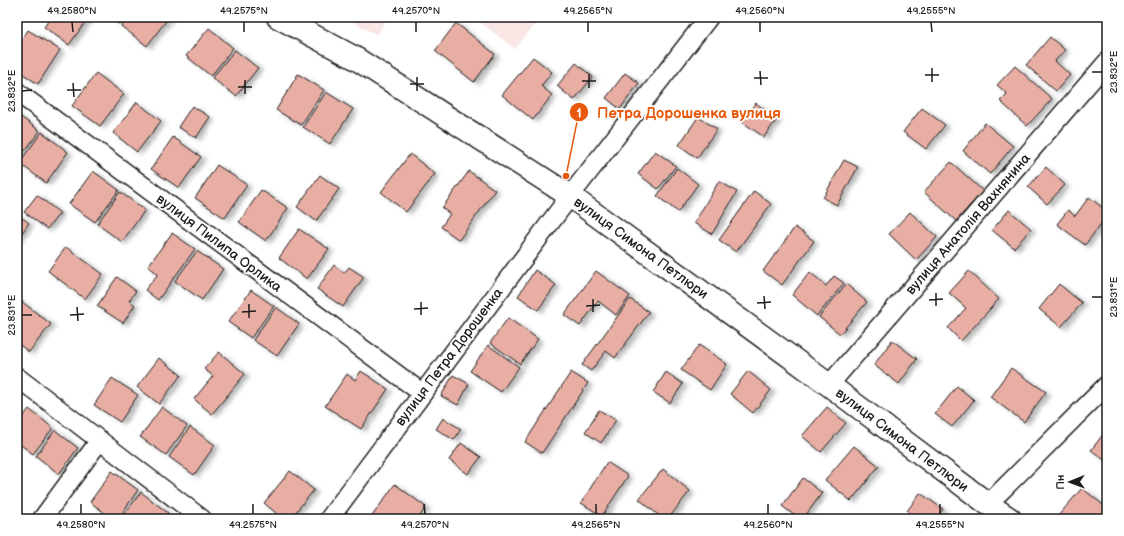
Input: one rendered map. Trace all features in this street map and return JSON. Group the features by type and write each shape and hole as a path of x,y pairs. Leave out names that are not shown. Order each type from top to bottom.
{"main road":[{"name":"вулиця Симона Петлюри","path":"278,17 355,58 570,196 830,385 1010,519"}],"street":[{"name":"вулиця Петра Дорошенка","path":"329,519 570,196 709,17"},
{"name":"вулиця Анатолія Вахнянина","path":"830,385 1107,62"},
{"name":"вулиця Пилипа Орлика","path":"17,92 422,393"},
{"path":"17,377 202,519"},
{"path":"988,504 1107,385"},
{"path":"42,519 100,440"}],"shaded area":[{"path":"344,17 388,17 377,35"},
{"path":"473,17 541,17 515,49"}],"building":[{"path":"51,17 89,17 69,45 44,27"},
{"path":"110,17 124,17 119,24"},
{"path":"128,17 169,17 147,46 121,26"},
{"path":"456,23 495,54 474,82 435,51"},
{"path":"209,28 233,48 211,76 186,56"},
{"path":"28,30 60,50 38,84 17,70 17,47"},
{"path":"1050,37 1065,50 1055,61 1070,75 1056,91 1026,65"},
{"path":"235,50 258,68 236,96 212,78"},
{"path":"533,57 552,72 541,86 552,95 533,120 502,95"},
{"path":"576,63 593,77 574,100 557,86"},
{"path":"1015,66 1052,99 1027,126 1000,101 1007,94 997,85"},
{"path":"96,73 124,94 100,126 72,106"},
{"path":"625,73 639,83 620,109 606,98"},
{"path":"298,74 324,90 301,125 276,110"},
{"path":"326,92 353,109 330,144 303,127"},
{"path":"137,102 161,121 137,152 113,133"},
{"path":"756,103 777,119 764,137 742,122"},
{"path":"192,106 210,117 196,138 178,127"},
{"path":"922,108 945,125 926,149 903,132"},
{"path":"17,114 40,131 17,161"},
{"path":"698,117 717,129 697,158 679,145"},
{"path":"985,123 1013,146 990,174 963,151"},
{"path":"42,132 68,152 46,183 19,163"},
{"path":"173,137 201,157 179,188 151,169"},
{"path":"655,151 676,166 658,189 638,174"},
{"path":"410,154 435,174 406,212 381,192"},
{"path":"844,160 858,167 837,205 823,198"},
{"path":"951,162 983,191 956,221 924,192"},
{"path":"217,165 247,185 225,218 195,198"},
{"path":"1046,167 1065,185 1047,204 1028,187"},
{"path":"677,168 698,184 678,212 657,196"},
{"path":"93,171 119,190 95,222 69,204"},
{"path":"469,171 495,190 459,240 441,227 450,214 442,208"},
{"path":"320,175 339,189 316,221 297,207"},
{"path":"719,181 737,192 712,234 694,223"},
{"path":"261,190 288,208 266,241 239,222"},
{"path":"754,191 771,204 736,252 719,240"},
{"path":"120,192 145,210 122,242 97,224"},
{"path":"37,195 60,213 47,229 24,212"},
{"path":"1089,197 1107,211 1107,216 1085,245 1057,224 1068,210 1075,216"},
{"path":"1009,210 1031,229 1014,248 992,230"},
{"path":"910,212 937,237 916,260 889,234"},
{"path":"17,214 29,223 17,240"},
{"path":"795,227 814,241 782,285 763,271"},
{"path":"299,229 329,249 307,279 279,258"},
{"path":"172,233 195,249 158,300 145,290 158,274 148,266"},
{"path":"66,247 103,274 85,299 48,271"},
{"path":"197,251 223,269 202,300 175,281"},
{"path":"334,265 344,273 349,267 364,277 343,307 317,289"},
{"path":"535,270 556,285 538,310 518,296"},
{"path":"596,271 630,296 616,315 598,301 580,326 564,315"},
{"path":"969,271 999,299 961,341 948,328 966,308 949,293"},
{"path":"810,272 826,286 834,276 844,283 817,316 792,295"},
{"path":"117,277 136,291 129,301 135,305 123,323 97,306"},
{"path":"846,284 867,302 840,334 819,317"},
{"path":"1059,284 1082,303 1061,327 1039,309"},
{"path":"251,290 274,306 251,338 228,322"},
{"path":"17,298 51,324 29,352 17,343"},
{"path":"630,299 649,312 615,358 606,351 591,371 582,365"},
{"path":"276,307 299,324 277,356 253,340"},
{"path":"508,318 538,339 520,364 490,343"},
{"path":"892,340 917,359 899,384 874,365"},
{"path":"488,345 519,367 501,392 470,371"},
{"path":"699,345 727,364 710,390 681,370"},
{"path":"219,352 245,374 212,414 194,399 213,376 204,369"},
{"path":"159,358 181,375 159,404 137,387"},
{"path":"1011,368 1046,392 1024,422 990,397"},
{"path":"361,371 388,389 361,429 325,406 347,374 355,380"},
{"path":"748,371 771,390 753,413 730,394"},
{"path":"571,372 588,383 542,453 525,442"},
{"path":"666,372 683,384 670,403 653,392"},
{"path":"453,375 469,384 458,405 441,396"},
{"path":"112,378 138,395 120,422 94,405"},
{"path":"957,386 974,400 952,427 935,414"},
{"path":"162,407 187,426 166,455 140,437"},
{"path":"827,407 846,423 821,452 802,436"},
{"path":"29,409 53,428 33,454 17,442 17,424"},
{"path":"599,410 616,420 601,443 585,432"},
{"path":"443,418 461,429 454,440 436,429"},
{"path":"190,427 215,445 194,475 169,457"},
{"path":"55,430 78,448 59,474 36,456"},
{"path":"1105,432 1107,433 1107,462 1091,450"},
{"path":"461,443 481,457 468,474 449,460"},
{"path":"854,446 879,466 851,501 825,480"},
{"path":"607,462 628,476 602,516 581,503"},
{"path":"663,469 690,491 668,519 663,519 639,499"},
{"path":"112,471 138,490 118,519 113,519 90,502"},
{"path":"290,471 314,490 290,519 283,519 264,503"},
{"path":"803,478 822,493 803,519 799,519 782,506"},
{"path":"395,484 426,507 418,519 370,519"},
{"path":"1082,488 1107,508 1107,519 1061,519 1058,516"},
{"path":"141,492 168,513 164,519 121,519"},
{"path":"920,493 943,509 936,519 918,519 907,511"}],"place":[{"name":"Петра Дорошенка вулиця","path":"566,176"}]}
